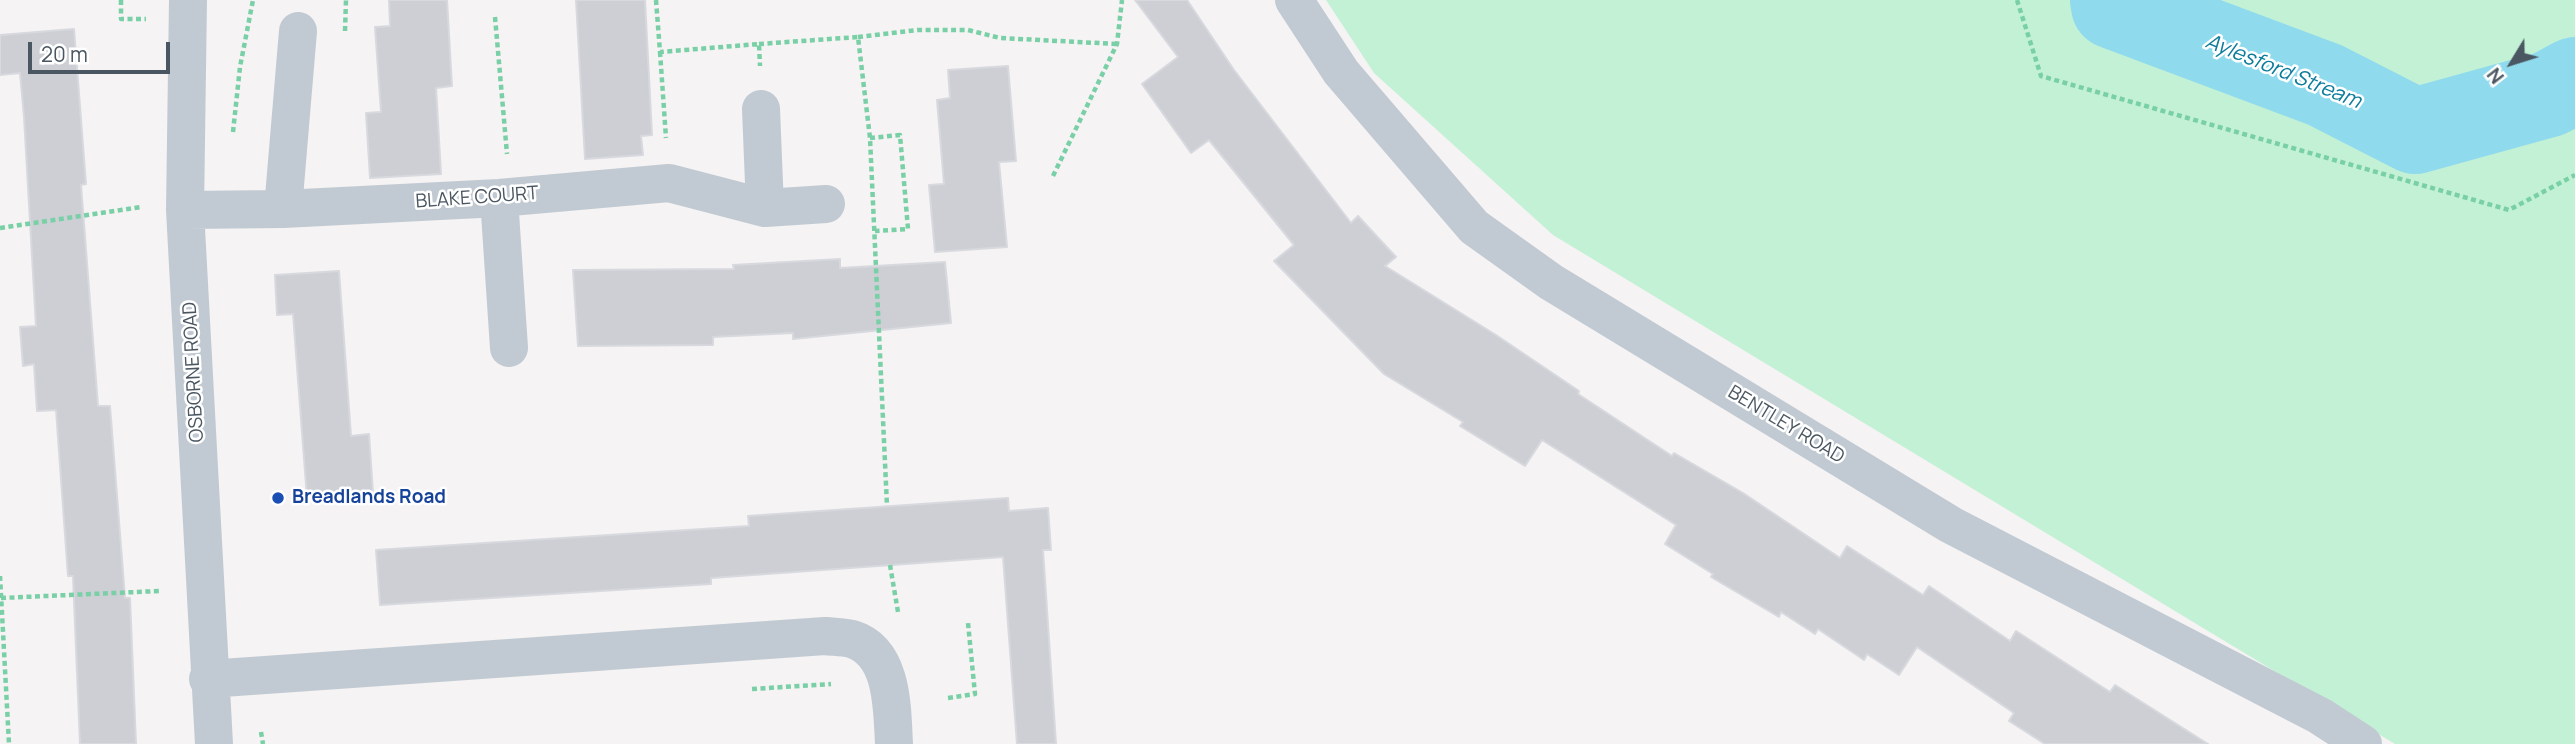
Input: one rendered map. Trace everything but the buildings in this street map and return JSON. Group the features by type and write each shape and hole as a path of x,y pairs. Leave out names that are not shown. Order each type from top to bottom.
{"street":[{"name":"OSBORNE ROAD","path":"188,0 185,210 208,679 214,744"},
{"name":"BENTLEY ROAD","path":"1294,0 1341,72 1474,227 1551,282 1951,525 2320,716 2363,744"},
{"path":"283,209 298,31"},
{"path":"761,109 765,208"},
{"name":"BLAKE COURT","path":"185,210 283,209 505,197 668,183 765,208 826,204"},
{"path":"505,197 509,348"},
{"path":"208,679 825,636 854,639 876,656 891,694 894,744"}],"path":[{"path":"226,210 240,67 253,0"},
{"path":"656,0 668,183"},
{"path":"1053,176 1117,44 1122,0"},
{"path":"2017,0 2041,76 2508,210 2575,175"},
{"path":"495,17 505,197"},
{"path":"858,37 918,30 955,30 1000,38 1117,44"},
{"path":"660,52 759,44 761,109"},
{"path":"870,138 900,135 908,229 875,231"},
{"path":"0,228 140,207 185,210"},
{"path":"890,565 898,612"},
{"path":"0,576 9,744"},
{"path":"1,598 159,591"},
{"path":"948,698 975,694 968,623"},
{"path":"742,690 839,684"}],"green space":[{"path":"1326,0 2575,0 2575,744 2395,744 1553,235 1374,73"}],"waterway":[{"name":"Aylesford Stream","path":"2113,0 2114,6 2325,85 2415,131 2549,94 2575,80"}],"place":[{"name":"Breadlands Road","path":"278,498"}]}
